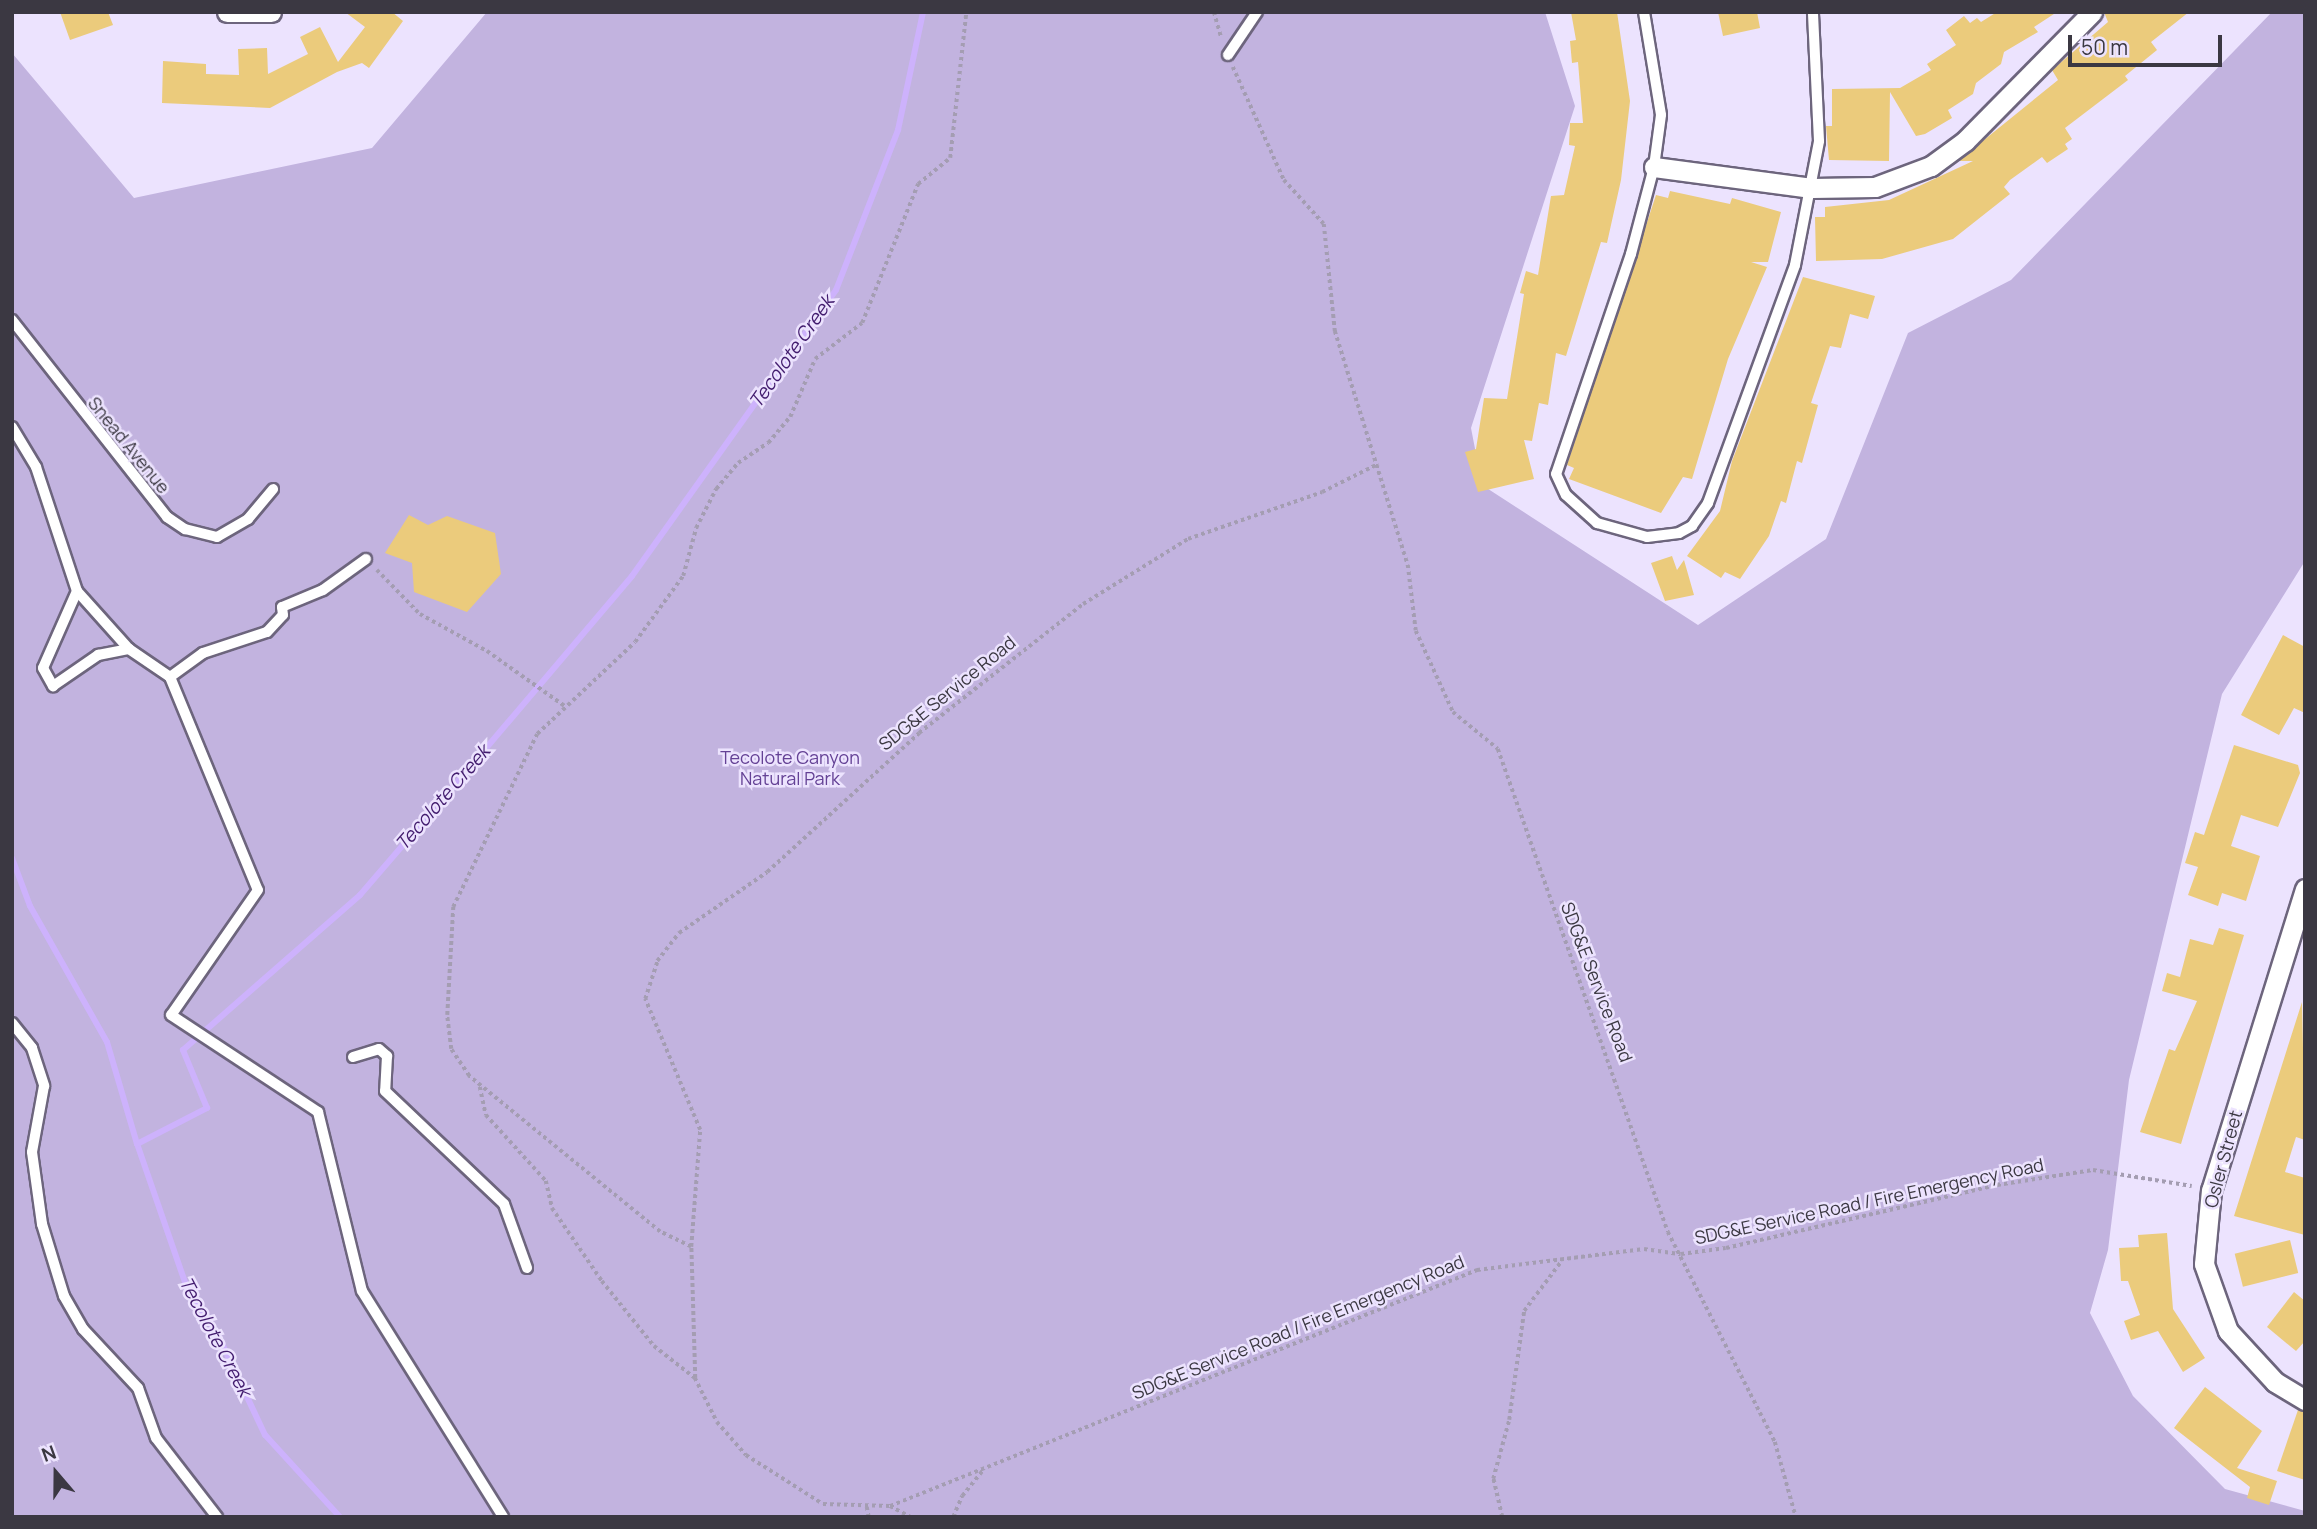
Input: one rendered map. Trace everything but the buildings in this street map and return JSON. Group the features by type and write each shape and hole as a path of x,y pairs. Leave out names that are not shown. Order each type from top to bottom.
{"street":[{"path":"227,12 268,13"},
{"path":"1654,167 1812,188 1875,187 1931,166 1965,141 2092,12"},
{"name":"Osler Street","path":"2305,890 2211,1190 2203,1264 2228,1331 2275,1382 2305,1400"}],"lane":[{"path":"1228,55 1257,12"},
{"path":"1644,12 1661,115 1654,167 1631,254 1556,474 1566,495 1597,523 1647,537 1685,530 1708,503 1795,265 1812,188 1819,79 1813,12"},
{"name":"Snead Avenue","path":"12,320 167,517 185,529 217,537 248,519 273,489"},
{"path":"12,427 36,467 77,592 129,649 170,677 258,890 172,1015 318,1112 362,1291 503,1517"},
{"path":"170,677 203,653 267,632 283,615 282,607 323,590 366,559"},
{"path":"77,592 43,668 47,683 64,681 99,655 129,649"},
{"path":"12,1023 32,1048 44,1086 32,1152 40,1213 64,1296 83,1329 138,1388 156,1438 217,1517"},
{"path":"353,1057 379,1049 387,1056 385,1091 504,1204 527,1268"}],"path":[{"path":"691,1247 660,1232 580,1162 523,1125 481,1087 451,1049 446,965 453,907 537,734 635,642 683,576 695,528 716,489 790,417 815,359 862,323 918,184 950,158 966,12"},
{"name":"SDG&E Service Road","path":"1214,12 1228,55 1284,180 1324,224 1335,331 1408,565 1416,631 1453,712 1498,749 1668,1232 1774,1442 1796,1517"},
{"name":"SDG&E Service Road","path":"695,1378 691,1247 700,1130 645,999 657,961 679,933 766,872 919,733 1083,604 1188,540 1322,492 1378,464"},
{"path":"366,559 420,614 566,707"},
{"path":"481,1087 486,1115 546,1181 552,1208 602,1282 654,1346 695,1378 717,1422 746,1455 823,1504 890,1506 911,1517"},
{"name":"SDG&E Service Road / Fire Emergency Road","path":"890,1506 1477,1270 1560,1262 1644,1249 1681,1254 1726,1248 1997,1185 2094,1170 2144,1176 2211,1190"},
{"path":"1502,1517 1493,1479 1509,1420 1524,1311 1560,1262"},
{"path":"953,1517 962,1496 985,1468"},
{"path":"867,1507 869,1517"}],"green space":[{"name":"Tecolote Canyon Natural Park","path":"487,12 1545,12 1575,106 1471,428 1482,485 1698,625 1826,539 1908,333 2011,280 2272,12 2305,12 2305,561 2222,694 2129,1080 2108,1250 2090,1313 2133,1396 2225,1489 2305,1511 2305,1517 12,1517 12,53 134,198 372,148"}],"waterway":[{"name":"Tecolote Creek","path":"340,1517 265,1435 218,1335 187,1288 137,1144 207,1108 183,1050 360,895 476,760 632,576 836,290 898,130 923,12"},
{"path":"12,858 30,906 107,1042 137,1144"}]}
